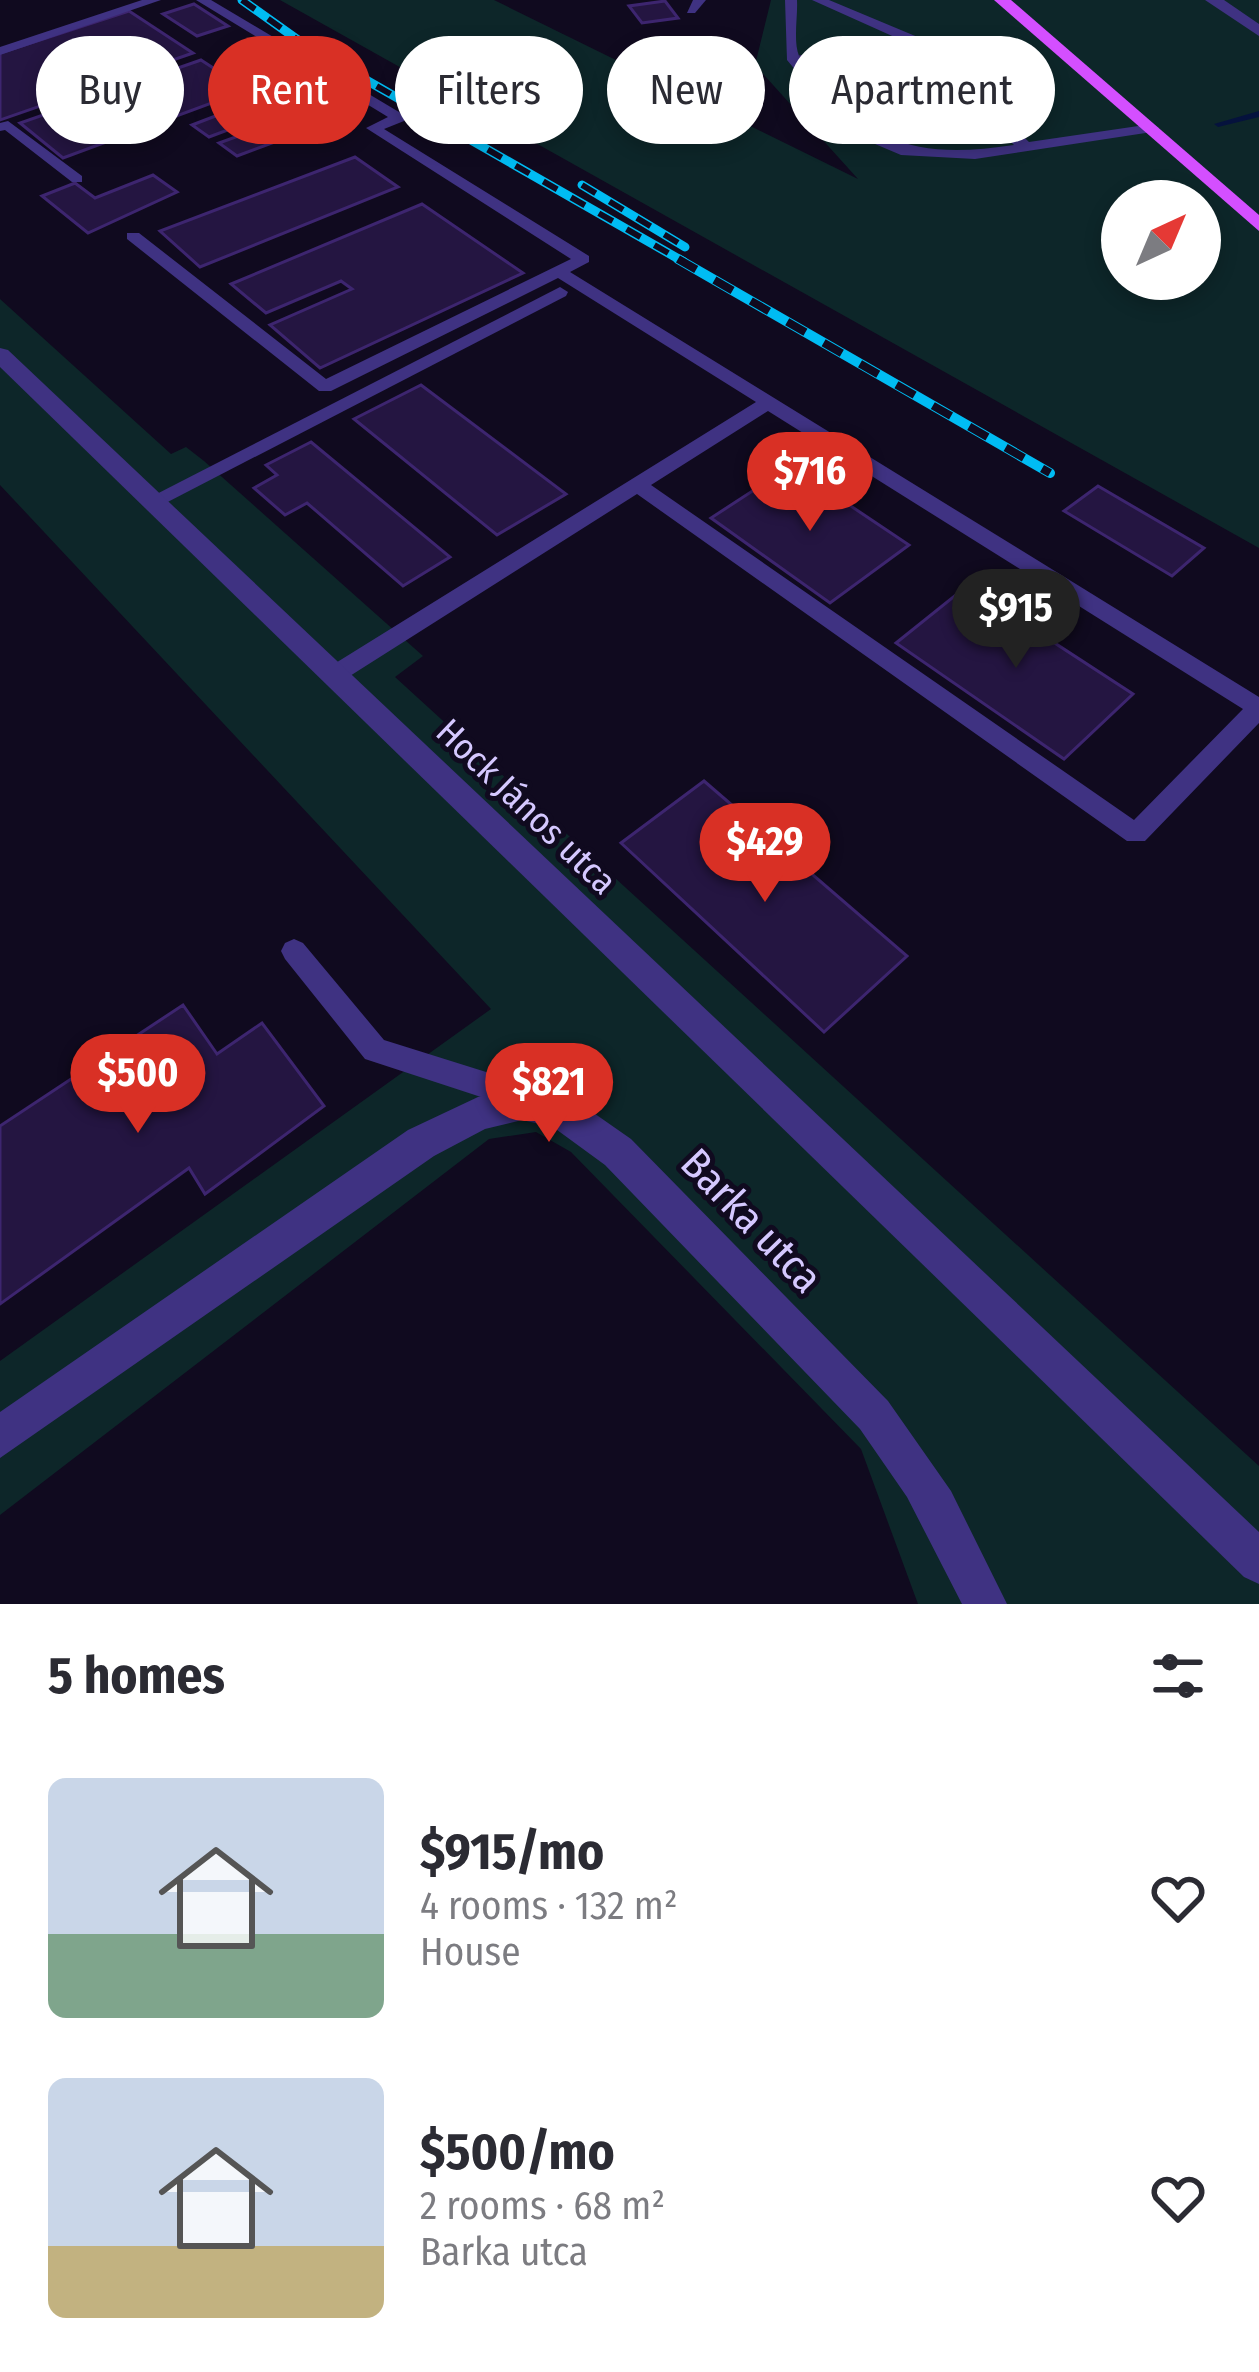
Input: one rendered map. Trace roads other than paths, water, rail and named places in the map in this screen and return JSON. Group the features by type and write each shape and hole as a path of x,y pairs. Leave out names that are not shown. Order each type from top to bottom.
{"main road":[{"path":"1002,0 1259,225"}],"street":[{"path":"1213,0 1259,31"},
{"name":"Hock János utca","path":"0,355 1259,1562"},
{"path":"0,1437 421,1143 480,1111 518,1102 552,1106"},
{"name":"Barka utca","path":"552,1106 578,1118 618,1152 874,1415 912,1461 952,1530 985,1604"}],"lane":[{"path":"0,51 155,0"},
{"path":"153,501 559,282 584,259 373,128 399,118 202,0"},
{"path":"791,0 792,57 827,99 873,138 923,156 975,155 1152,128"},
{"path":"818,0 915,41 1024,146"},
{"path":"0,128 8,124 77,179"},
{"path":"133,236 325,387 559,282"},
{"path":"559,282 1259,708 1136,834 636,484"},
{"path":"334,675 766,404"},
{"path":"294,951 375,1051 552,1106"}],"waterway":[{"path":"1218,124 1259,114"}],"railway":[{"path":"242,0 305,45 684,262"},
{"path":"582,185 685,247"},
{"path":"678,259 1050,473"}]}
